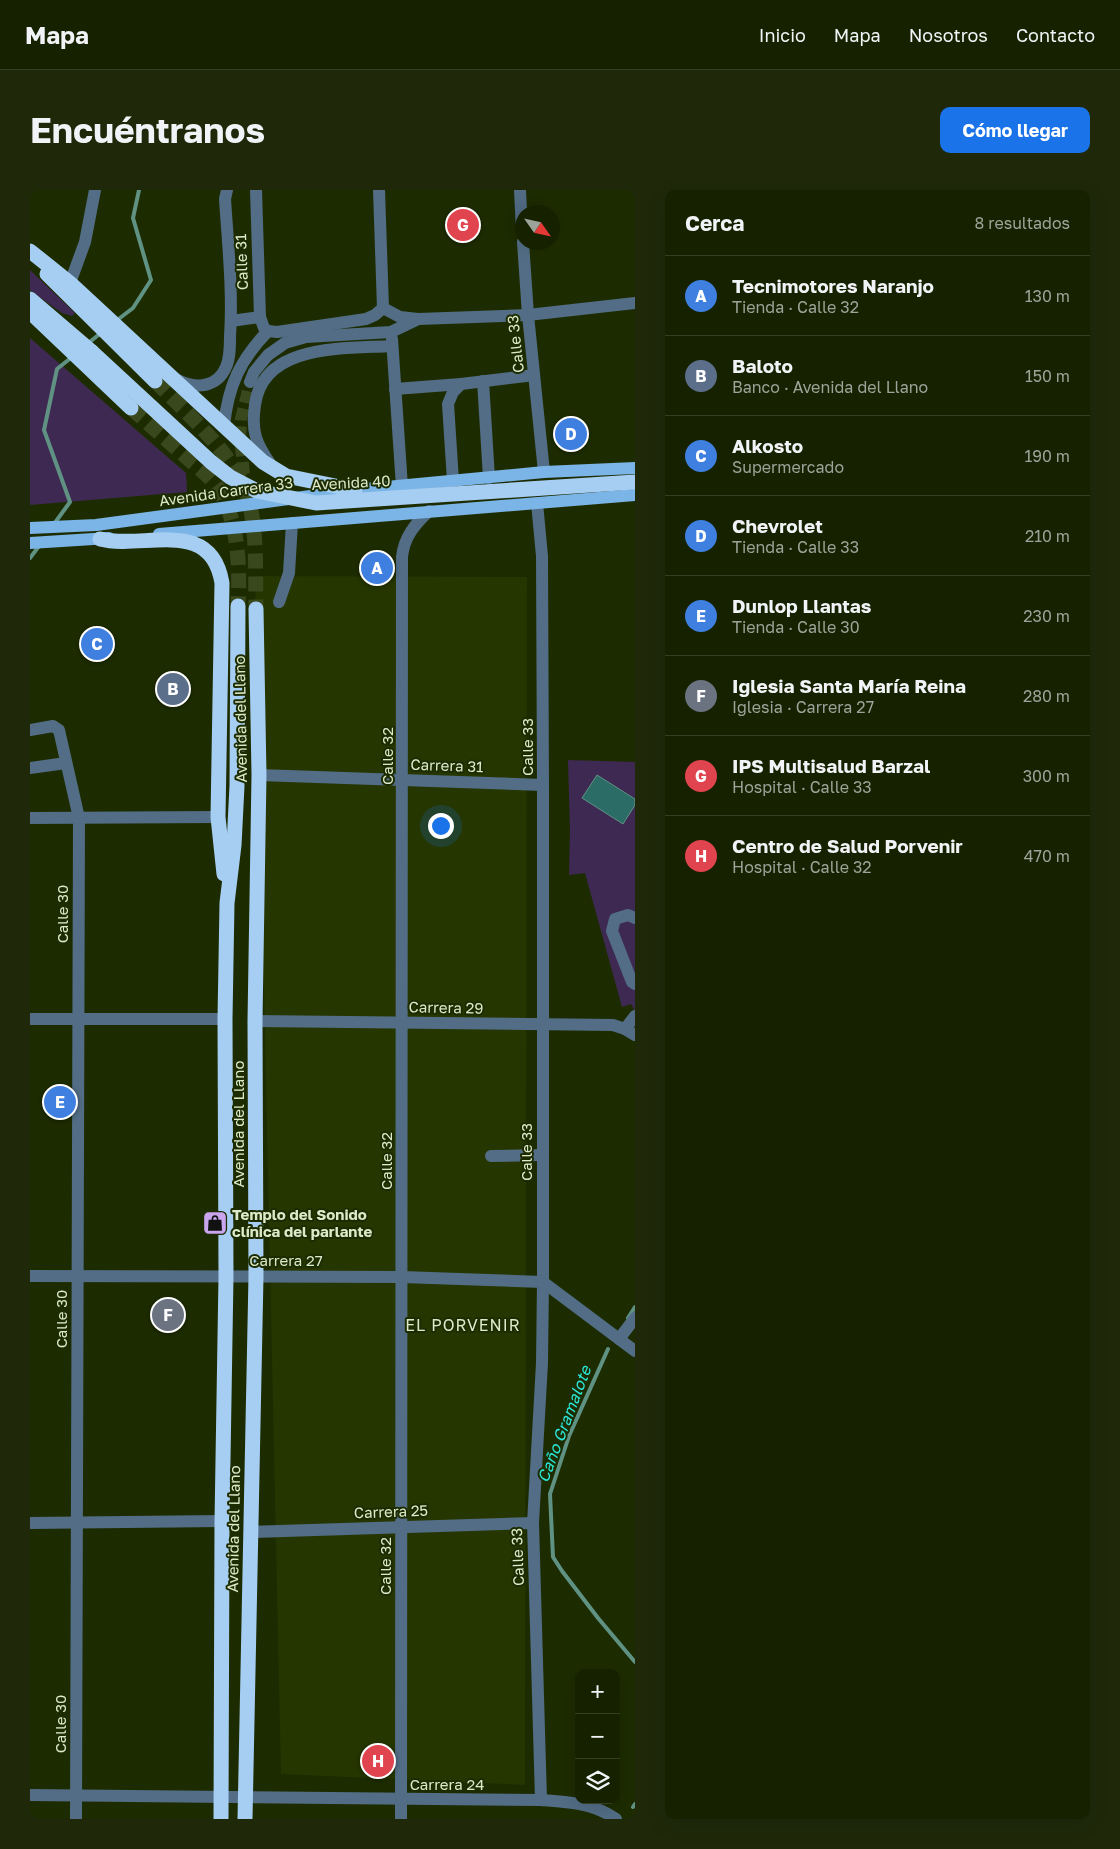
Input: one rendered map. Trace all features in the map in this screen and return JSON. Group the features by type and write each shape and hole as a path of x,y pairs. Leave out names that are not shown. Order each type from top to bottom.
{"highway":[{"path":"30,251 70,283 98,317"},
{"path":"30,257 126,343 171,377 274,470 286,476 355,490"},
{"path":"30,299 89,358 131,408"},
{"path":"30,312 73,343"},
{"path":"126,343 155,381"},
{"name":"Avenida 40","path":"89,358 230,478 257,491 289,499 316,503 635,482"},
{"path":"100,539 113,543 175,540 190,542 198,545 210,554 219,567 222,582 218,818 227,903"},
{"name":"Avenida del Llano","path":"221,1796 222,1521 226,1276 225,1019 227,903 234,845 237,786 238,606"},
{"name":"Avenida del Llano","path":"246,1819 256,1276 254,1021 259,775 256,609"},
{"path":"221,1796 221,1819"}],"main road":[{"name":"Avenida Carrera 33","path":"36,528 96,525 355,490 544,472 635,468"},
{"path":"31,543 635,495"}],"street":[{"path":"70,283 85,242 95,190"},
{"name":"Calle 31","path":"171,377 187,384 197,386 208,385 217,380 224,372 228,362 231,321 227,190"},
{"name":"Calle 31","path":"256,190 260,317 264,328 268,331"},
{"path":"379,190 383,308"},
{"path":"520,190 521,205"},
{"name":"Calle 33","path":"524,250 528,315 544,472"},
{"path":"383,308 400,317 418,319 528,315 635,303"},
{"path":"224,426 226,409 236,374 245,358 268,331 277,332 366,319 375,315 383,308"},
{"path":"231,321 260,317"},
{"path":"250,382 254,372 268,355 285,343 295,339 391,332 418,319"},
{"path":"391,332 402,486"},
{"path":"274,470 256,440 253,417 256,394 270,372 292,358 312,352 392,346"},
{"path":"395,389 461,384 534,375"},
{"path":"483,381 489,478"},
{"path":"453,481 448,404 453,392 461,384"},
{"name":"Calle 33","path":"538,503 542,556 543,1282 542,1363 532,1523 541,1800"},
{"name":"Calle 32","path":"401,1819 403,550 406,538 415,524 429,511"},
{"path":"279,602 289,573 292,523"},
{"name":"Calle 30","path":"30,730 53,726 59,730 79,818 76,1819"},
{"path":"30,768 66,763"},
{"name":"Carrera 31","path":"259,775 543,785"},
{"path":"30,818 218,818"},
{"path":"635,918 628,915 615,919 612,931 632,982 635,984"},
{"path":"630,1032 635,1016"},
{"path":"30,1019 225,1019"},
{"name":"Carrera 29","path":"254,1021 613,1025 630,1032"},
{"path":"491,1156 542,1156"},
{"name":"Carrera 27","path":"30,1276 402,1277 543,1282"},
{"path":"543,1282 635,1351"},
{"path":"619,1339 635,1318"},
{"path":"30,1524 222,1521"},
{"name":"Carrera 25","path":"250,1532 532,1523"},
{"path":"30,1795 245,1796"},
{"name":"Carrera 24","path":"245,1796 402,1800 541,1800 578,1803 596,1808 616,1819"}],"shaded area":[{"path":"30,270 75,313 72,316 62,313 30,290"},
{"path":"30,338 186,473 187,492 30,505"},
{"path":"255,576 527,577 525,1785 281,1774"},
{"path":"568,760 635,762 635,1011 631,1004 622,1007 585,873 569,875"}],"water":[{"path":"597,775 635,799 635,805 623,824 582,798"}],"waterway":[{"path":"116,321 133,308 151,280 133,218 139,190"},
{"path":"87,344 101,333"},
{"path":"54,524 70,502 44,430 57,369 72,357"},
{"path":"30,558 39,546"},
{"name":"Caño Gramalote","path":"628,1318 635,1307"},
{"name":"Caño Gramalote","path":"608,1349 569,1436 550,1494 553,1557 598,1618 635,1662"}],"tunnel":[{"path":"155,381 207,434 241,479 251,508 253,522 256,609"},
{"path":"246,492 240,438 241,419 250,382"},
{"path":"131,408 207,475 218,488 230,515 237,546 238,606"}],"place":[{"name":"IPS Multisalud Barzal","path":"463,225"},
{"name":"Chevrolet","path":"571,434"},
{"name":"Tecnimotores Naranjo","path":"377,568"},
{"name":"Alkosto","path":"97,644"},
{"name":"Baloto","path":"173,689"},
{"name":"Dunlop Llantas","path":"60,1102"},
{"name":"Templo del Sonido clínica del parlante","path":"215,1223"},
{"name":"Iglesia Santa María Reina","path":"168,1315"},
{"name":"Centro de Salud Porvenir","path":"378,1761"}],"district":[{"name":"EL PORVENIR","path":"463,1325"}]}
